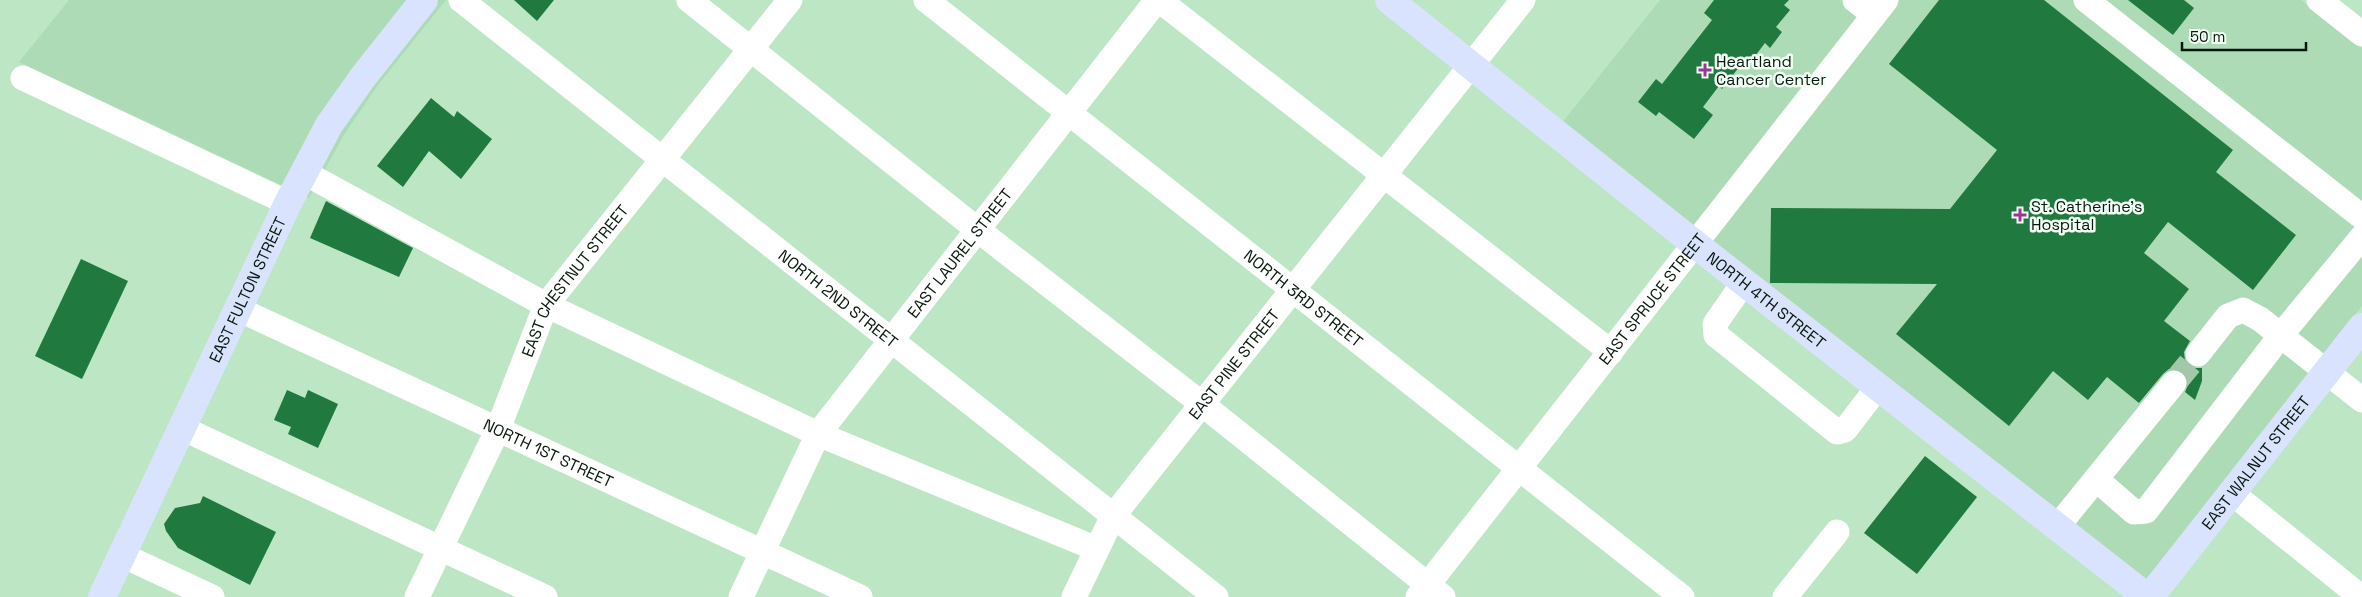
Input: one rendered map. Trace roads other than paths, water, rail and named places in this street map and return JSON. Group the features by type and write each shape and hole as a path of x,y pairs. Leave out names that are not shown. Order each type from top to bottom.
{"main road":[{"name":"EAST FULTON STREET","path":"102,597 288,203 329,125 363,77 424,0"},
{"name":"NORTH 4TH STREET","path":"1389,0 1695,244 2148,597"},
{"name":"EAST WALNUT STREET","path":"2148,597 2362,327"}],"street":[{"name":"NORTH 2ND STREET","path":"461,0 1216,597"},
{"path":"689,0 978,230 1202,404 1429,593"},
{"name":"EAST CHESTNUT STREET","path":"417,597 498,429 546,304 790,0"},
{"name":"NORTH 3RD STREET","path":"926,0 1682,597"},
{"path":"1158,0 1385,174 1611,352"},
{"name":"EAST LAUREL STREET","path":"741,597 818,434 1158,0"},
{"name":"EAST PINE STREET","path":"1074,597 1113,516 1523,0"},
{"path":"1855,0 1880,8"},
{"path":"2086,0 2362,217"},
{"path":"2320,0 2362,34"},
{"name":"EAST SPRUCE STREET","path":"1429,593 1519,468 1880,8"},
{"path":"23,78 288,203"},
{"path":"305,172 546,304 818,434 1097,549"},
{"path":"2096,479 2134,512 2146,511 2281,335 2362,236"},
{"path":"1744,282 1715,324 1716,335 1837,432 1845,430 1878,387"},
{"name":"NORTH 1ST STREET","path":"238,309 860,597"},
{"path":"2198,354 2228,316 2243,310 2260,319 2362,400"},
{"path":"2057,527 2174,383"},
{"path":"182,428 546,597"},
{"path":"2232,492 2361,597"},
{"path":"1785,597 1837,532"},
{"path":"122,555 212,597"}],"tunnel":[{"path":"2174,383 2198,354"}],"place":[{"name":"Heartland Cancer Center","path":"1705,70"},
{"name":"St. Catherine's Hospital","path":"2020,215"}]}
